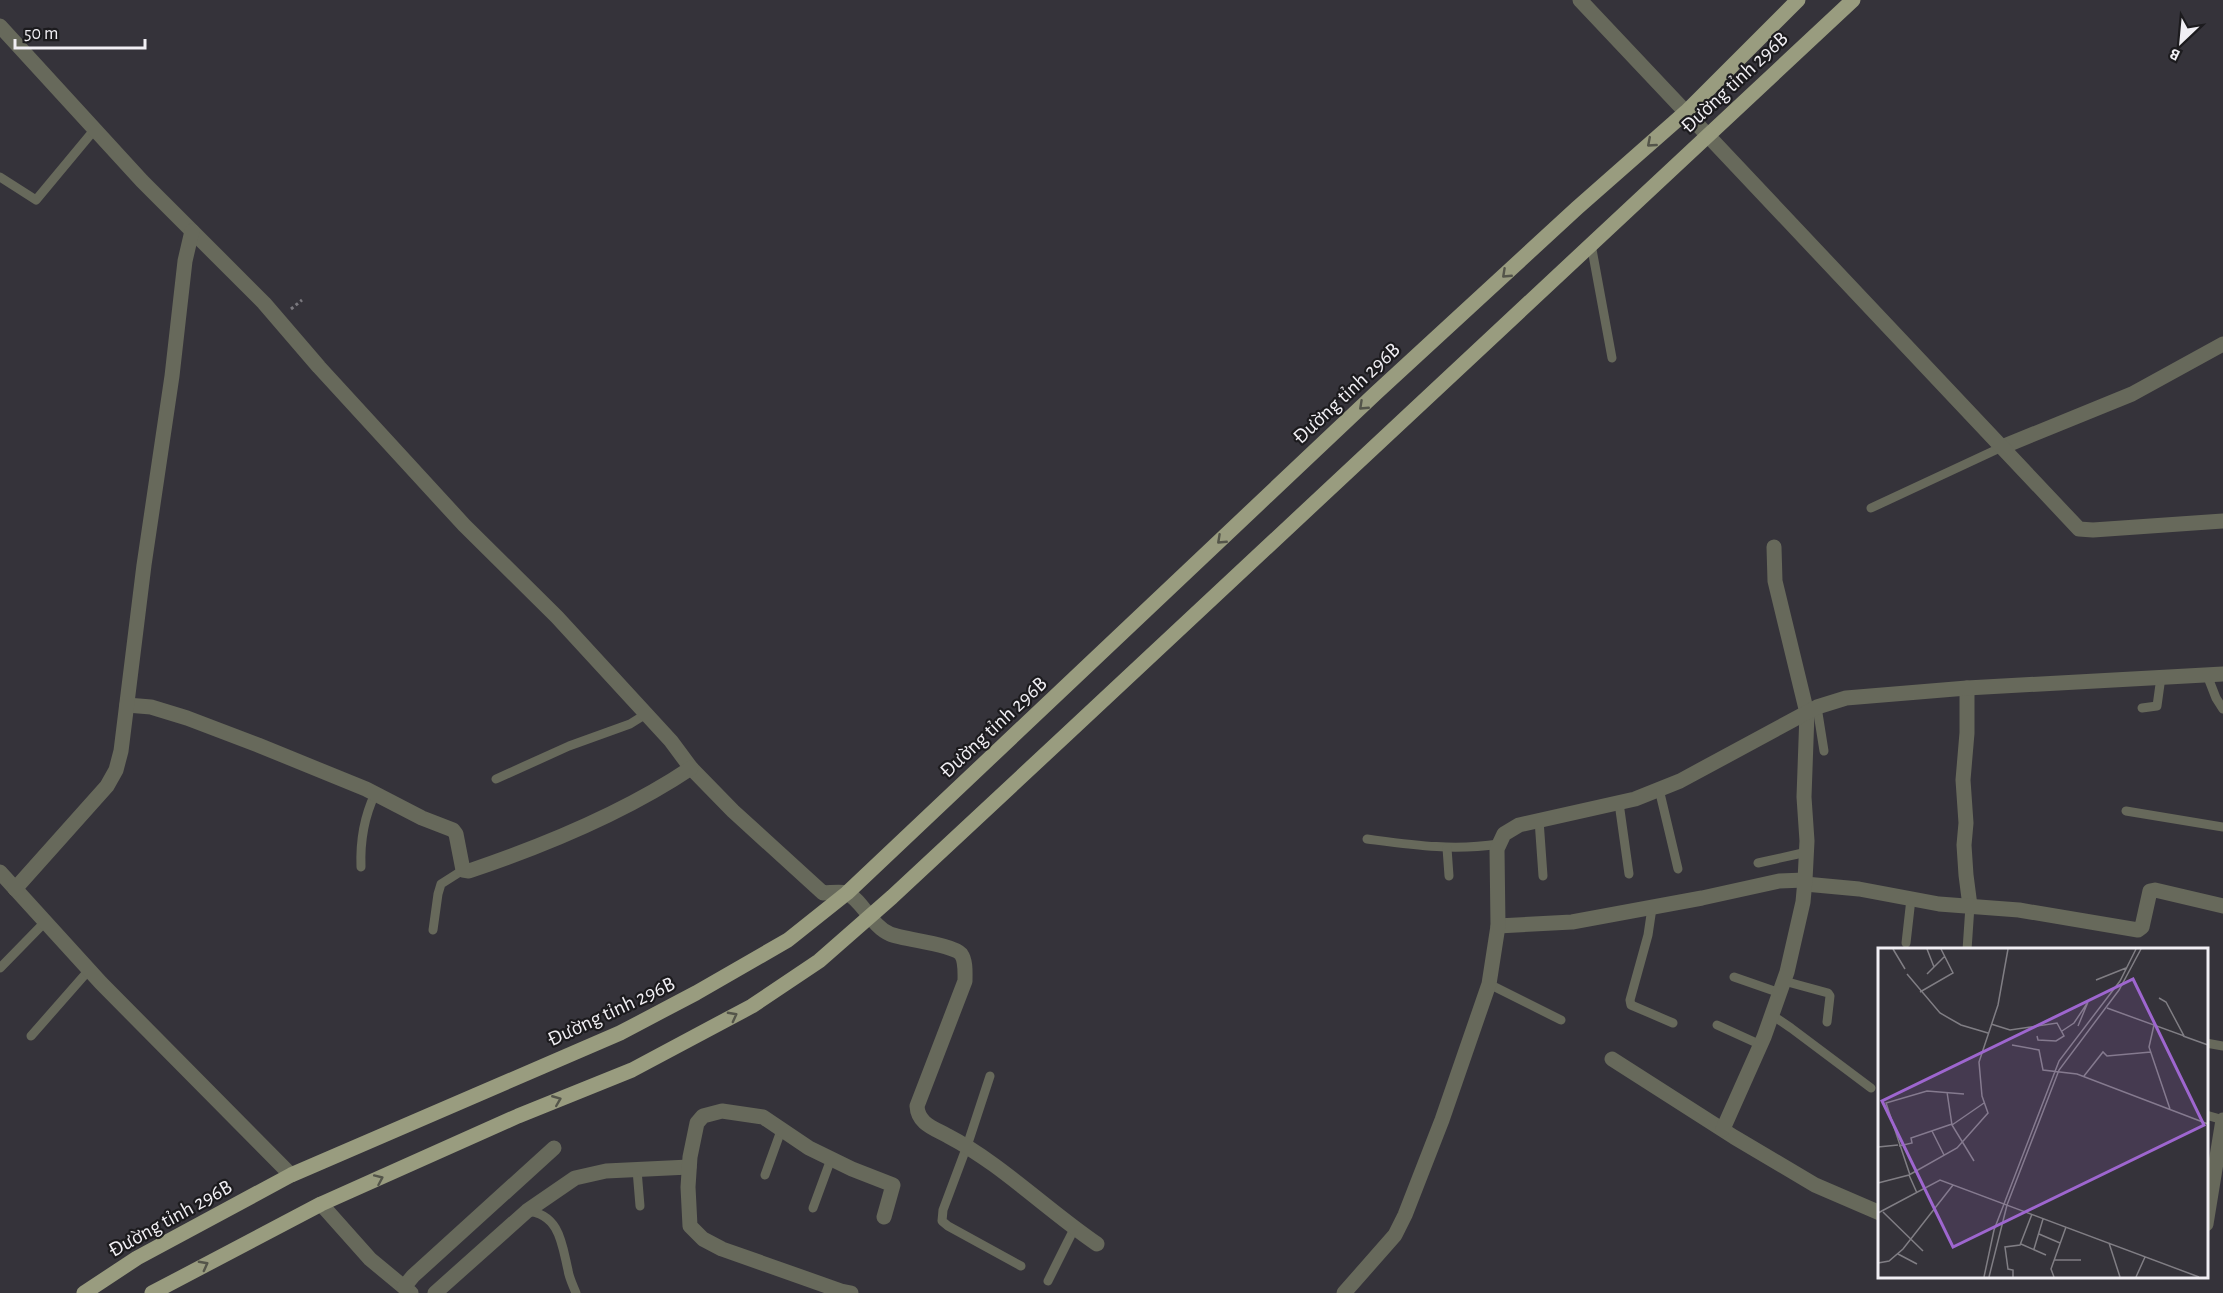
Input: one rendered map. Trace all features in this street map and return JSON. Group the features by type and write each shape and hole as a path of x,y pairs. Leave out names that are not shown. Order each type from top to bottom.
{"main road":[{"name":"Đường tỉnh 296B","path":"84,1293 136,1258 291,1175 629,1028 778,946 847,893 1376,393 1577,208 1686,112 1798,0"},
{"name":"Đường tỉnh 296B","path":"152,1293 321,1204 518,1116 632,1070 752,1006 819,961 869,918 1385,439 1853,0"}],"street":[{"path":"1580,0 2079,529 2086,531 2223,521"},
{"path":"0,26 142,181 264,303 465,525 557,617 733,811 823,893 847,893 863,908 869,918 889,933 944,946 962,955 965,981 917,1106 917,1113 924,1123 967,1146 1074,1229 1097,1244"},
{"path":"15,889 106,786 116,770 121,751 152,509 171,387 185,261 192,231"},
{"path":"2002,447 2132,394 2223,344"},
{"path":"1723,1129 1761,1045 1782,987 1794,942 1805,882 1807,852 1804,797 1812,710 1775,581 1774,547"},
{"path":"1344,1293 1384,1249 1405,1215 1442,1120 1489,984 1498,926 1499,844 1504,834 1519,825 1619,803 1659,789 1730,755 1812,710 1846,698 1967,688 2215,674"},
{"path":"1967,688 1963,780 1966,823 1964,855 1970,906"},
{"path":"127,705 151,707 187,718 324,771 422,818 453,830 456,834 463,870 474,869 579,829 663,787 692,768"},
{"path":"0,873 89,970 291,1175"},
{"path":"1498,926 1572,922 1652,908 1779,881 1859,889 1940,904 2019,910 2138,930 2142,927 2150,891 2155,890 2223,906"},
{"path":"1612,1059 1815,1185 1878,1212"},
{"path":"851,1293 722,1250 702,1239 690,1226 688,1217 689,1167 695,1129 703,1116 722,1111 763,1117 809,1148 893,1185 884,1217"},
{"path":"2208,1218 2217,1192 2223,1126"},
{"path":"321,1204 370,1258 404,1291 413,1276 554,1148"},
{"path":"435,1293 527,1211 575,1178 606,1171 689,1167"}],"lane":[{"path":"0,177 36,200 95,129"},
{"path":"1591,244 1612,358"},
{"path":"1871,508 2002,447"},
{"path":"2215,674 2223,709"},
{"path":"2142,708 2157,706 2162,677"},
{"path":"1812,710 1824,751"},
{"path":"496,778 569,746 630,724 646,714"},
{"path":"1659,789 1678,869"},
{"path":"361,867 360,854 366,813 375,794"},
{"path":"1619,803 1629,874"},
{"path":"2126,811 2223,827"},
{"path":"1539,820 1543,876"},
{"path":"1367,839 1469,849 1499,844"},
{"path":"1447,848 1449,876"},
{"path":"1758,863 1807,852"},
{"path":"433,930 441,884 463,870"},
{"path":"1906,943 1911,899"},
{"path":"1967,948 1970,906"},
{"path":"1652,908 1648,935 1630,1000 1631,1005 1673,1023"},
{"path":"0,968 45,922"},
{"path":"31,1036 89,970"},
{"path":"1734,977 1782,987 1828,993 1830,996 1827,1022"},
{"path":"1489,984 1561,1020"},
{"path":"1772,1016 1871,1088"},
{"path":"1717,1025 1761,1045"},
{"path":"2208,1043 2223,1046"},
{"path":"990,1076 943,1210 942,1221 1021,1266"},
{"path":"2208,1116 2223,1126"},
{"path":"765,1176 782,1128"},
{"path":"813,1208 831,1159"},
{"path":"637,1170 640,1206"},
{"path":"527,1211 543,1216 552,1222 562,1240 568,1273 576,1293"},
{"path":"1048,1281 1074,1229"}]}
